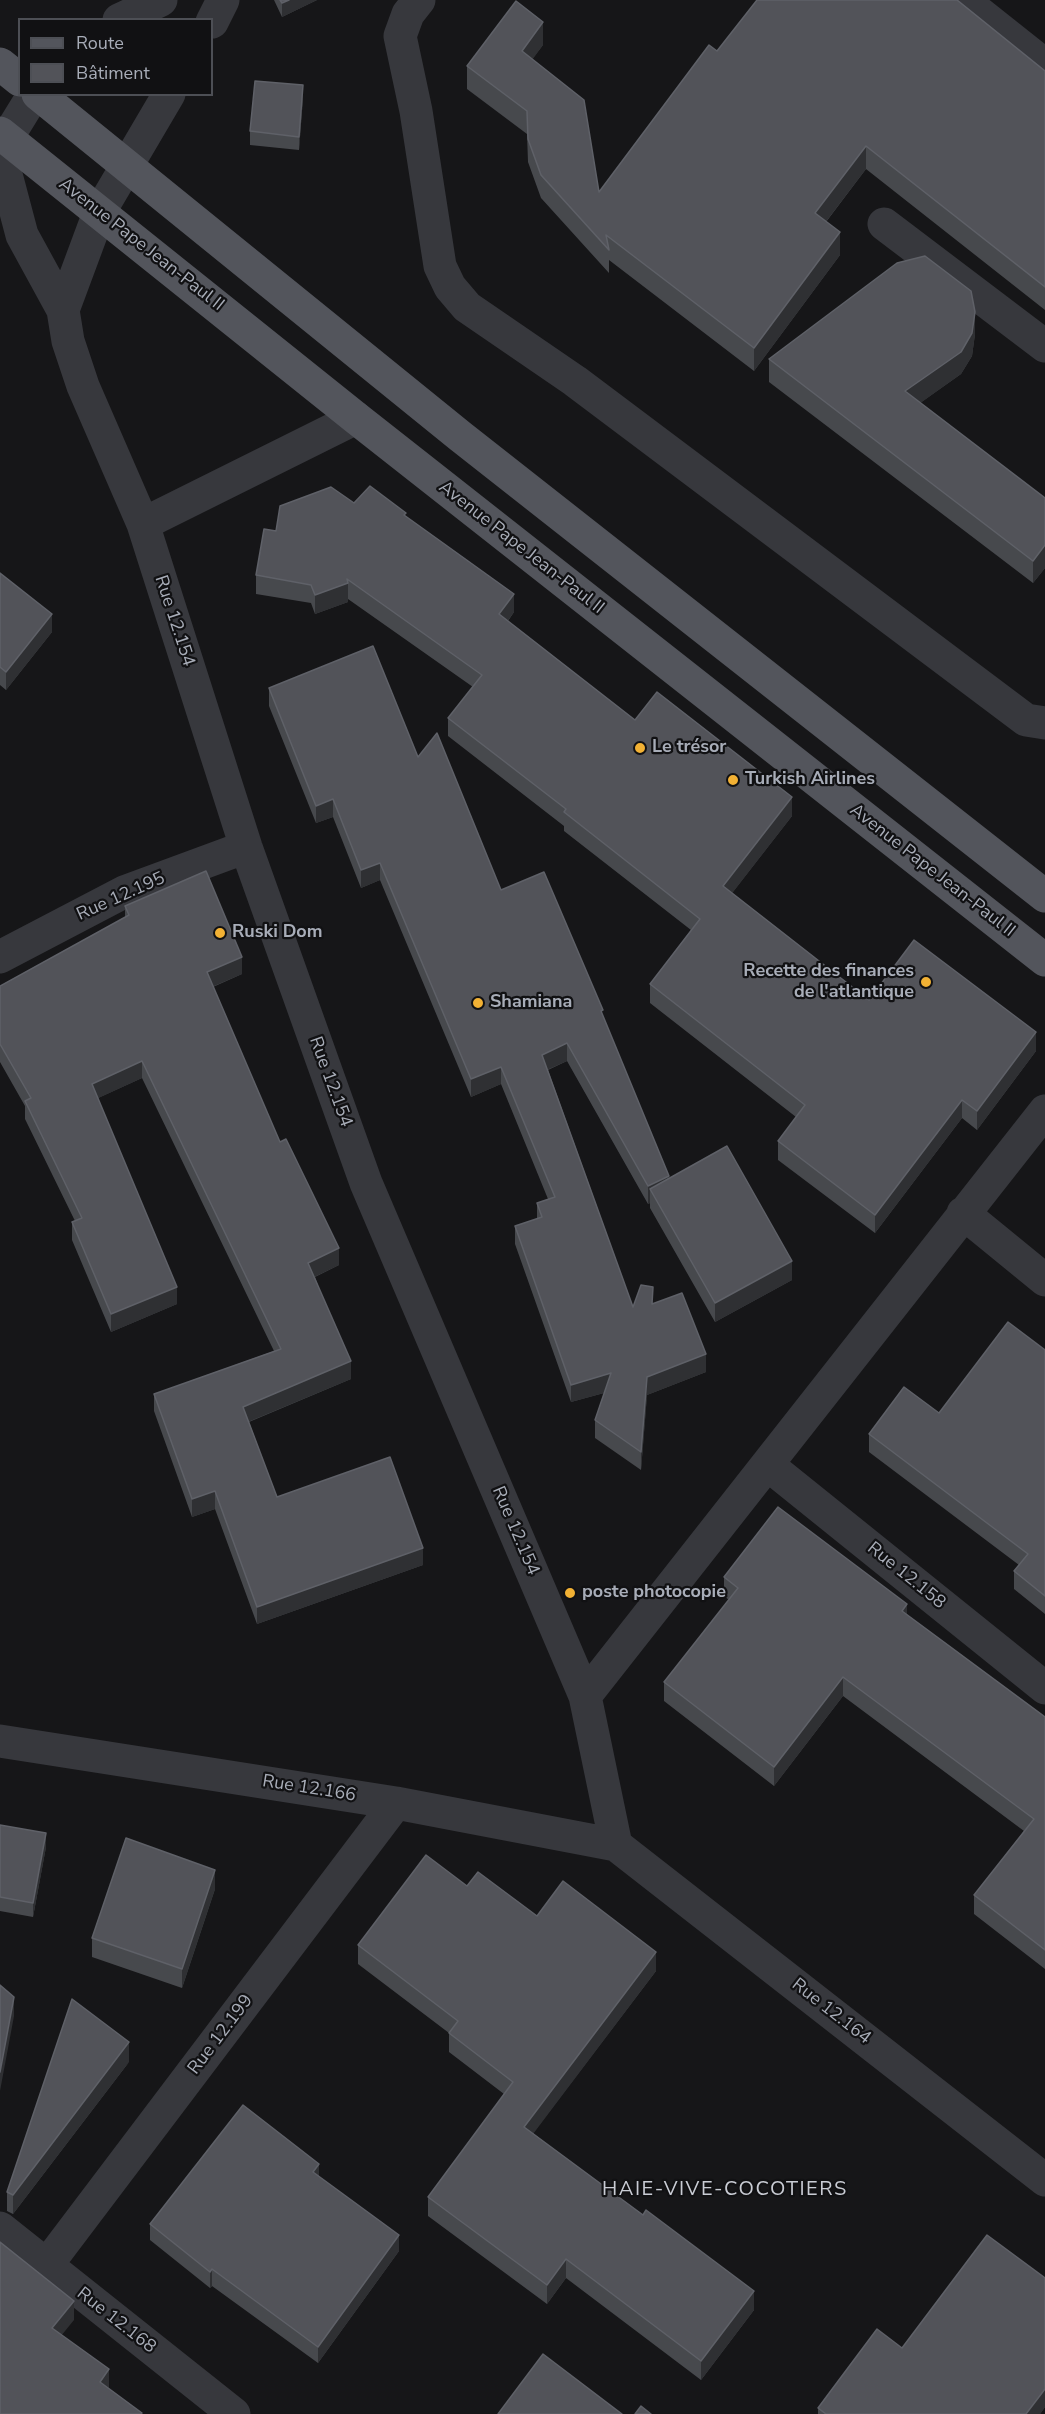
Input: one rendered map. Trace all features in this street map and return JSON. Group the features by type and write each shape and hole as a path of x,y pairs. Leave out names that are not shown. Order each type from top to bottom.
{"main road":[{"path":"0,64 18,78"},
{"path":"39,96 470,443 1045,896"},
{"name":"Avenue Pape Jean-Paul II","path":"4,136 223,309 356,418 1045,960"}],"street":[{"path":"122,18 161,0"},
{"path":"213,20 223,0"},
{"path":"419,0 408,14 400,36 416,111 440,266 450,287 467,307 574,381 1026,720 1045,723"},
{"path":"963,0 1045,65"},
{"path":"4,136 34,96"},
{"name":"Rue 12.154","path":"63,310 99,213 168,96"},
{"name":"Rue 12.154","path":"4,136 4,167 22,235 63,310 68,341 83,386 143,524 246,847 366,1182 585,1696 616,1845"},
{"path":"884,224 1045,346"},
{"path":"143,524 356,418"},
{"name":"Rue 12.195","path":"0,957 124,892 246,847"},
{"path":"585,1696 1045,1111"},
{"path":"963,1213 1045,1280"},
{"name":"Rue 12.158","path":"768,1464 1045,1688"},
{"name":"Rue 12.166","path":"0,1741 396,1803 616,1845"},
{"name":"Rue 12.199","path":"46,2266 396,1803"},
{"name":"Rue 12.164","path":"616,1845 1045,2180"},
{"name":"Rue 12.168","path":"0,2228 223,2411"}],"building":[{"path":"757,0 957,0 1045,71 1045,287 866,146 815,213 840,232 754,348 606,235 609,250 541,175 528,139 527,111 467,66 516,1 543,22 522,51 584,100 599,192 709,45 717,51"},
{"path":"255,81 303,85 299,137 250,131"},
{"path":"925,256 971,291 975,312 972,333 961,352 905,391 1045,498 1045,545 1033,561 769,359 897,263"},
{"path":"370,486 406,513 404,515 514,594 499,614 635,720 657,692 792,797 723,886 869,1000 914,940 1036,1032 977,1111 962,1100 875,1215 778,1141 805,1105 650,984 700,919 564,812 566,809 448,718 482,675 347,579 348,583 315,595 311,585 256,575 264,529 276,531 280,506 331,487 354,503"},
{"path":"0,573 52,614 6,672 0,667"},
{"path":"373,646 418,757 437,733 501,890 544,872 603,1010 601,1011 669,1176 648,1186 567,1043 542,1055 633,1307 641,1285 653,1287 652,1304 682,1293 706,1354 647,1377 641,1452 595,1420 611,1373 571,1385 515,1226 542,1217 537,1203 555,1197 501,1067 471,1079 380,863 361,870 333,799 316,806 269,688"},
{"path":"206,871 242,957 207,972 280,1142 286,1139 339,1248 308,1263 351,1361 243,1407 277,1497 390,1457 423,1548 257,1607 215,1491 192,1499 154,1394 281,1349 142,1061 92,1084 177,1287 111,1314 72,1222 82,1218 25,1101 31,1098 0,1044 0,986 129,915 125,906"},
{"path":"727,1146 792,1261 715,1303 650,1189"},
{"path":"1008,1322 1045,1350 1045,1596 1014,1571 1028,1554 869,1434 904,1387 939,1413"},
{"path":"778,1507 907,1604 902,1611 1045,1717 1045,1950 974,1895 1034,1819 843,1677 774,1767 664,1682 738,1588 724,1577"},
{"path":"0,1825 46,1833 33,1903 0,1897"},
{"path":"126,1838 215,1870 182,1969 92,1938"},
{"path":"426,1855 467,1886 478,1872 537,1916 563,1881 656,1952 524,2127 643,2215 646,2210 754,2291 701,2361 566,2259 547,2285 428,2197 513,2082 449,2033 458,2021 358,1945"},
{"path":"0,1985 14,1997 0,2072"},
{"path":"72,1999 129,2042 13,2195 7,2192"},
{"path":"243,2105 319,2164 313,2172 399,2235 318,2347 212,2269 210,2272 150,2224"},
{"path":"987,2235 1045,2278 1045,2389 1026,2414 826,2414 818,2408 877,2329 902,2348"},
{"path":"0,2242 74,2301 52,2328 109,2369 100,2382 141,2414 0,2414"},
{"path":"543,2354 622,2414 498,2414"},
{"path":"641,2406 651,2414 635,2414"}],"place":[{"name":"Le trésor","path":"640,748"},
{"name":"Turkish Airlines","path":"733,780"},
{"name":"Ruski Dom","path":"220,933"},
{"name":"Recette des finances de l'atlantique","path":"926,982"},
{"name":"Shamiana","path":"478,1003"},
{"name":"poste photocopie","path":"570,1593"}],"district":[{"name":"HAIE-VIVE-COCOTIERS","path":"725,2190"}]}
